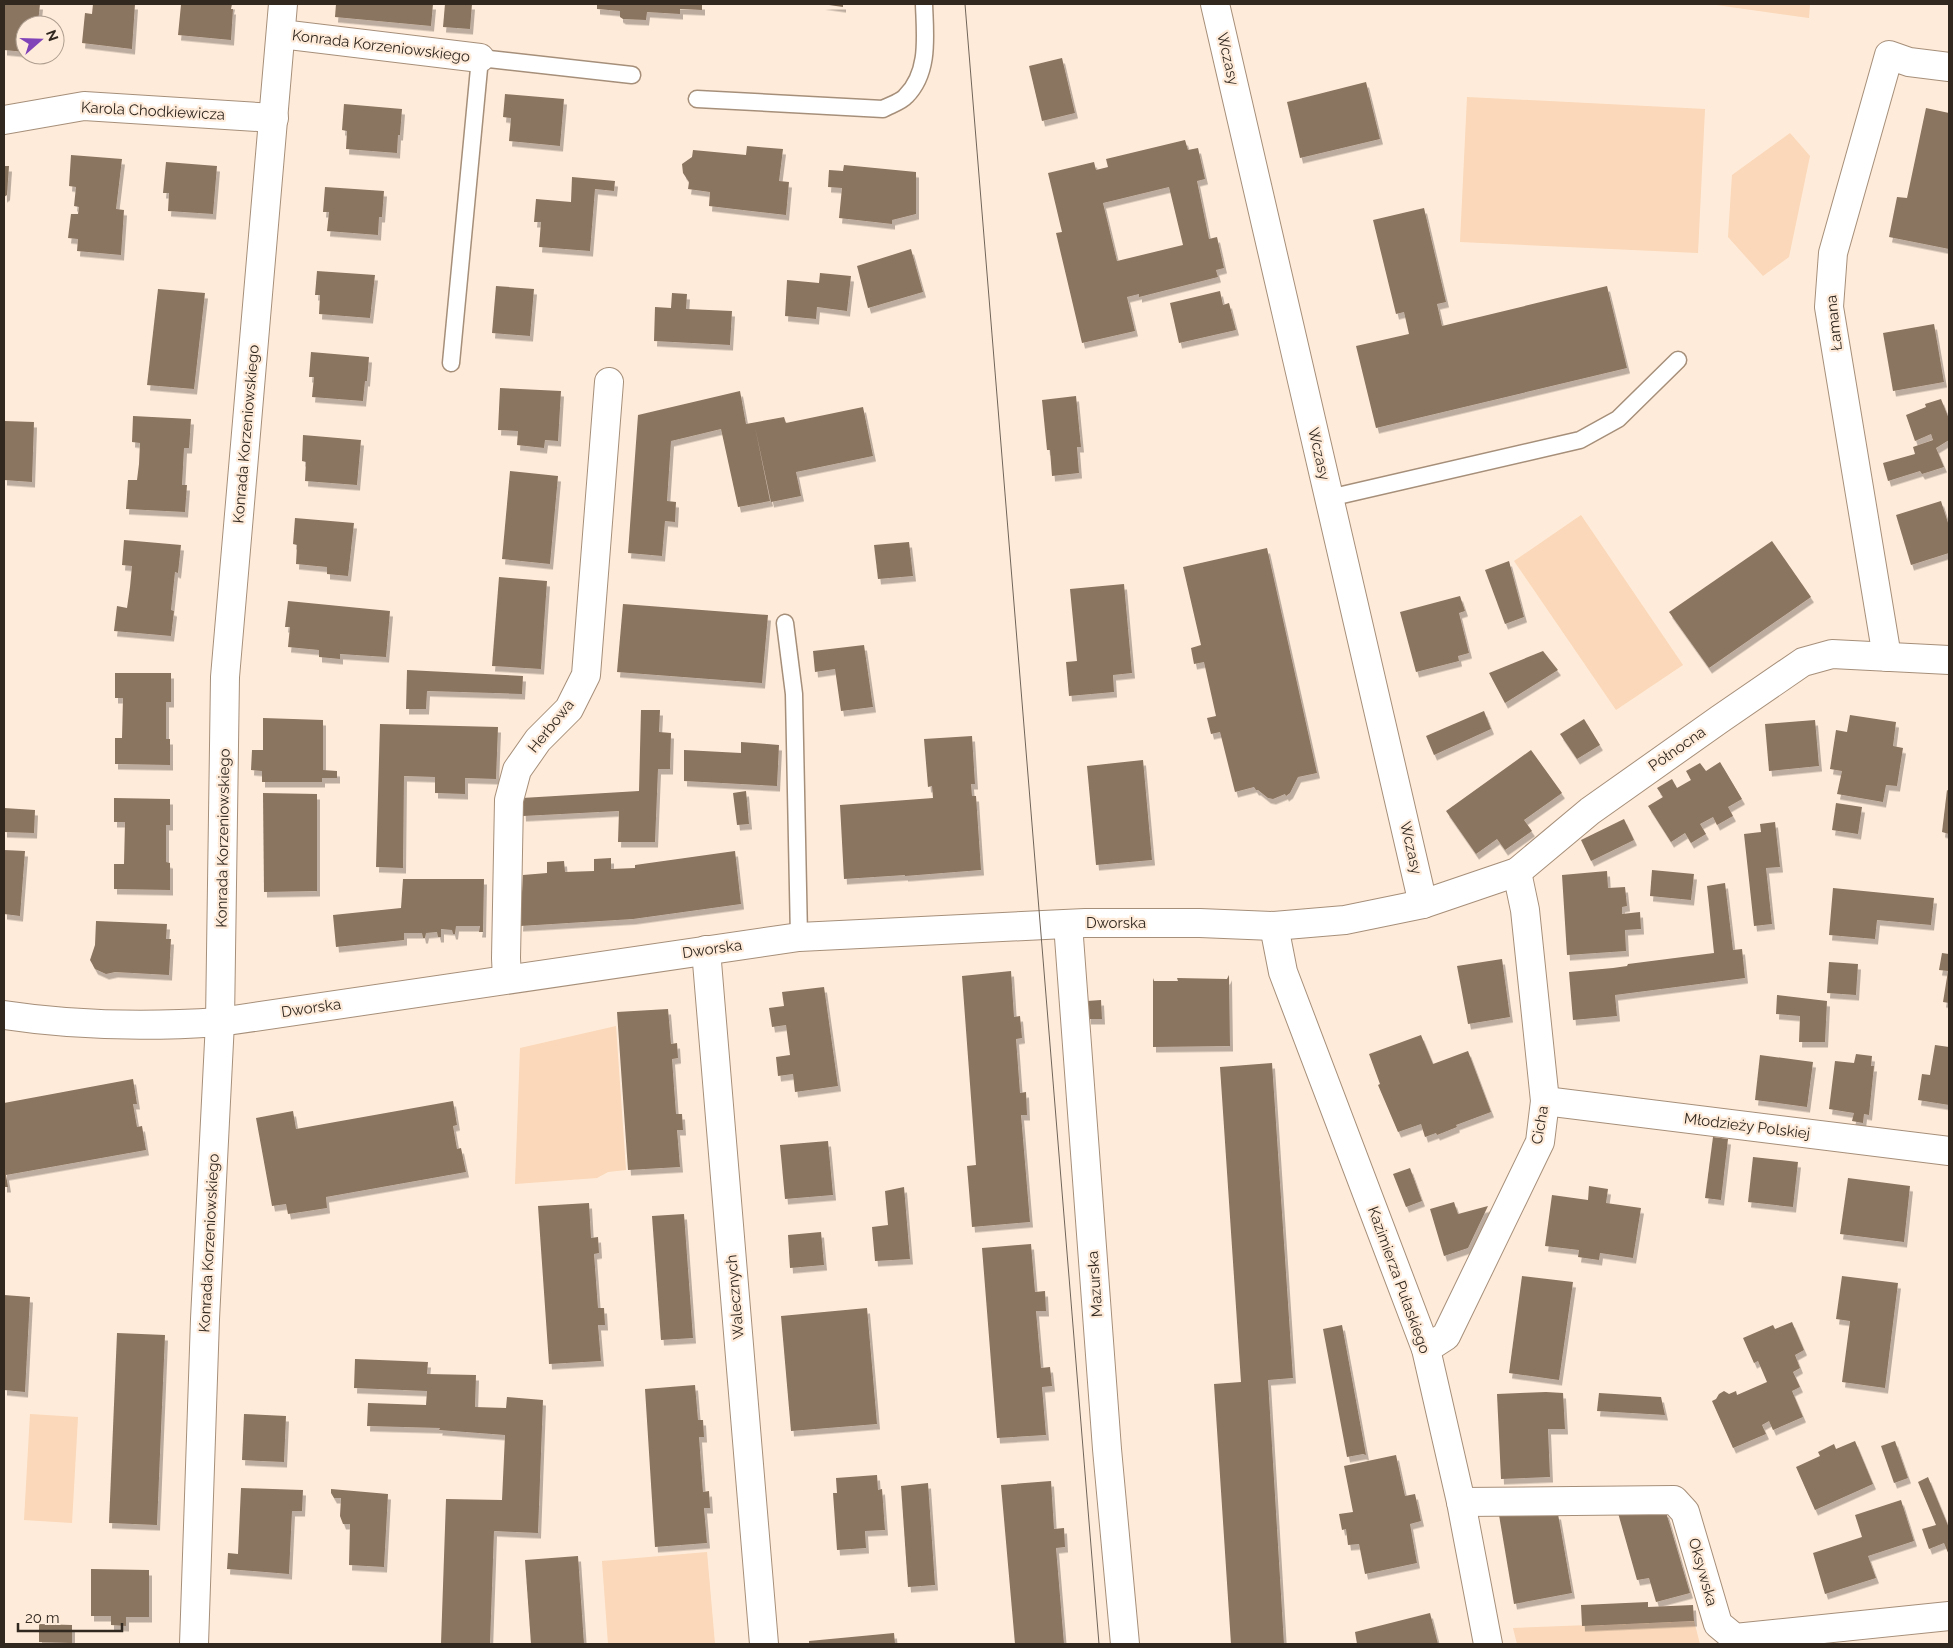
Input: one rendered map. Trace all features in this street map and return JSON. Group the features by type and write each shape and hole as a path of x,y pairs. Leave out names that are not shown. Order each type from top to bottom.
{"street":[{"name":"Konrada Korzeniowskiego","path":"194,1644 205,1319 220,1022 225,677 283,4"},
{"name":"Wczasy","path":"1215,4 1424,904"},
{"name":"Konrada Korzeniowskiego","path":"281,34 480,58"},
{"name":"Łamana","path":"1887,657 1829,307 1830,280 1833,253 1889,54 1909,62 1949,67"},
{"name":"Karola Chodkiewicza","path":"4,120 84,106 274,118"},
{"name":"Herbowa","path":"508,979 506,958 508,800 517,770 538,740 569,709 586,674 609,382"},
{"name":"Północna","path":"1424,904 1517,872 1590,811 1720,718 1803,662 1832,654 1949,660"},
{"name":"Cicha","path":"1426,1349 1446,1336 1540,1142 1545,1101 1525,910 1517,872"},
{"name":"Dworska","path":"4,1015 44,1022 117,1026 220,1022 799,937 1068,924 1200,923 1274,926 1345,920 1424,904"},
{"name":"Mazurska","path":"1068,924 1107,1449 1126,1644"},
{"name":"Kazimierza Pułaskiego","path":"1274,926 1283,972 1426,1349 1461,1502 1488,1644"},
{"name":"Walecznych","path":"706,950 764,1644"},
{"name":"Młodzieży Polskiej","path":"1545,1101 1949,1151"},
{"name":"Oksywska","path":"1461,1502 1674,1500 1686,1512 1718,1624 1734,1638 1949,1616"}],"lane":[{"path":"697,99 882,109 905,98 918,82 925,49 924,4"},
{"name":"Konrada Korzeniowskiego","path":"451,363 480,58 632,75"},
{"path":"1329,498 1580,440 1618,419 1678,360"},
{"path":"785,623 794,694 799,937"}],"shaded area":[{"path":"1709,4 1810,4 1809,18"},
{"path":"1467,97 1705,109 1698,253 1460,242"},
{"path":"1790,133 1810,156 1789,257 1763,276 1728,237 1732,175"},
{"path":"1581,515 1683,665 1616,710 1514,561"},
{"path":"616,1026 626,1170 608,1172 597,1178 515,1184 520,1048"},
{"path":"30,1414 78,1417 72,1523 24,1520"},
{"path":"707,1552 715,1644 608,1644 602,1561"},
{"path":"1694,1621 1700,1644 1517,1644 1513,1628"}],"building":[{"path":"4,4 40,4 39,15 15,15 15,51 4,50"},
{"path":"93,4 135,4 132,49 82,43 85,13 92,14"},
{"path":"232,4 231,40 178,35 181,5"},
{"path":"336,4 433,4 431,26 335,17"},
{"path":"445,4 472,4 470,29 443,27"},
{"path":"597,4 702,4 702,10 680,9 680,14 647,12 646,20 623,19 620,17 620,11 597,9"},
{"path":"822,4 843,4 843,7"},
{"path":"1062,58 1075,113 1042,121 1029,66"},
{"path":"1366,82 1380,139 1300,158 1287,102"},
{"path":"505,94 564,99 560,146 509,141 511,118 503,117"},
{"path":"344,104 402,109 397,153 346,149 347,131 342,130"},
{"path":"1926,108 1949,113 1949,249 1889,237 1897,197 1907,198"},
{"path":"1185,140 1188,150 1198,148 1205,179 1197,181 1209,239 1217,237 1224,268 1216,270 1218,277 1139,297 1139,294 1127,297 1135,331 1082,343 1056,233 1062,232 1048,173 1094,162 1096,170 1108,167 1106,159","holes":["1169,187 1183,245 1117,261 1103,203"]},
{"path":"747,146 783,149 779,181 789,182 786,215 709,206 710,192 688,189 689,182 683,173 682,164 692,157 693,150 746,155"},
{"path":"71,155 122,159 116,209 124,210 121,255 77,251 78,239 68,238 71,214 78,214 79,207 74,206 76,187 69,186"},
{"path":"166,162 217,166 213,214 168,211 169,193 163,193"},
{"path":"844,165 916,172 916,214 892,220 892,224 839,218 842,188 828,187 829,170 843,171"},
{"path":"4,166 9,166 7,195 4,197"},
{"path":"572,177 615,181 614,191 595,189 590,251 539,247 541,222 534,222 536,199 571,202"},
{"path":"325,187 384,191 382,217 379,217 378,235 327,231 329,212 323,212"},
{"path":"1424,208 1446,302 1437,304 1442,326 1607,286 1627,368 1376,428 1356,346 1409,334 1404,312 1396,314 1373,220"},
{"path":"911,249 923,292 868,308 857,266"},
{"path":"317,271 375,275 370,318 319,314 320,295 315,295"},
{"path":"820,273 851,276 847,311 817,307 816,319 785,316 787,280 819,283"},
{"path":"496,286 534,289 530,336 492,333"},
{"path":"158,289 205,293 194,389 147,385"},
{"path":"1220,291 1223,305 1229,303 1236,330 1179,343 1170,303"},
{"path":"672,293 687,294 686,309 732,311 730,345 654,341 655,307 671,308"},
{"path":"1934,324 1944,382 1893,391 1883,333"},
{"path":"311,352 369,357 363,401 312,397 314,377 309,377"},
{"path":"500,388 561,391 558,441 545,440 544,448 517,445 518,431 498,430"},
{"path":"740,391 746,424 784,417 786,423 863,407 873,456 796,472 801,496 771,502 755,427 770,501 738,507 721,429 671,441 667,501 676,502 675,522 665,521 662,556 628,553 638,415"},
{"path":"1076,396 1081,447 1077,447 1079,473 1052,476 1050,450 1047,450 1042,400"},
{"path":"1941,399 1949,419 1949,440 1936,448 1944,467 1922,474 1920,471 1888,481 1883,463 1915,454 1913,447 1933,440 1931,434 1915,441 1906,415 1926,407 1925,404"},
{"path":"133,416 191,419 189,448 184,448 182,485 187,485 185,512 126,509 128,480 137,480 139,464 140,443 132,442"},
{"path":"4,421 34,422 32,482 4,480"},
{"path":"303,435 361,440 357,485 305,481 306,462 302,461"},
{"path":"510,471 558,476 550,564 502,559"},
{"path":"1941,501 1949,526 1949,553 1911,565 1896,515"},
{"path":"295,518 354,523 348,576 327,574 327,567 296,564 297,545 293,544"},
{"path":"124,540 181,545 178,573 175,572 171,610 174,611 171,636 114,631 117,606 127,608 130,587 132,566 122,565"},
{"path":"1772,541 1811,597 1709,668 1669,612"},
{"path":"909,542 913,576 878,579 874,545"},
{"path":"1267,548 1317,773 1298,777 1290,793 1273,799 1268,798 1254,787 1235,792 1220,732 1211,734 1207,718 1216,716 1204,662 1194,664 1191,648 1201,645 1183,567"},
{"path":"1509,561 1524,617 1505,624 1485,570"},
{"path":"499,577 547,581 541,669 492,666"},
{"path":"1124,584 1132,673 1113,675 1114,692 1069,696 1066,662 1077,661 1070,589"},
{"path":"1460,596 1465,611 1459,613 1469,653 1458,656 1459,661 1416,672 1400,612"},
{"path":"288,601 390,611 386,657 340,654 340,659 319,657 319,650 288,647 290,627 285,627"},
{"path":"623,604 768,615 762,683 617,672"},
{"path":"864,645 873,707 841,711 835,669 815,672 813,651"},
{"path":"1543,651 1558,670 1505,703 1489,673"},
{"path":"407,670 523,676 522,694 427,691 426,709 406,709"},
{"path":"115,673 171,673 171,702 166,702 166,739 170,739 170,765 115,764 115,738 122,738 123,698 115,698"},
{"path":"641,710 660,710 659,732 671,733 670,769 658,769 655,842 618,842 619,811 523,816 522,798 639,791"},
{"path":"1484,711 1491,729 1434,755 1426,736"},
{"path":"1850,715 1896,722 1893,746 1903,748 1897,786 1886,785 1883,802 1837,794 1842,771 1830,769 1836,730 1847,732"},
{"path":"263,718 323,720 323,770 337,771 337,778 322,778 322,782 262,782 262,771 251,770 252,750 263,750"},
{"path":"1584,719 1600,745 1577,759 1560,734"},
{"path":"1815,720 1819,766 1769,771 1765,724"},
{"path":"380,724 498,727 496,779 465,778 465,794 435,793 435,777 404,776 403,868 376,867"},
{"path":"972,736 975,784 971,784 972,796 976,796 981,870 844,879 840,805 933,798 932,786 928,787 924,739"},
{"path":"741,742 779,745 777,786 684,781 684,750 741,753"},
{"path":"1531,750 1562,793 1524,820 1532,831 1505,850 1497,839 1476,854 1446,811"},
{"path":"1143,760 1152,860 1096,865 1087,766"},
{"path":"1720,762 1742,799 1728,807 1733,816 1717,825 1713,817 1700,824 1706,834 1691,843 1685,833 1671,842 1648,806 1663,797 1657,788 1672,779 1677,788 1691,780 1686,771 1700,763 1706,771"},
{"path":"1947,790 1949,791 1949,834 1942,832"},
{"path":"746,791 749,824 737,825 733,793"},
{"path":"263,793 317,794 317,891 264,892"},
{"path":"114,798 170,799 170,825 166,825 166,862 170,863 170,890 114,889 114,864 124,864 125,822 114,822"},
{"path":"1836,803 1862,807 1858,834 1832,830"},
{"path":"4,808 35,810 34,833 4,832"},
{"path":"1624,819 1634,840 1591,861 1581,840"},
{"path":"1775,822 1780,867 1766,868 1772,924 1754,926 1744,834 1761,832 1760,824"},
{"path":"4,850 25,851 20,916 4,914"},
{"path":"735,851 741,904 633,919 520,926 523,875 547,873 547,862 564,861 565,872 594,871 594,859 611,858 611,869 635,868 635,865"},
{"path":"1652,870 1694,874 1691,900 1650,896"},
{"path":"1607,871 1608,888 1625,887 1627,906 1622,907 1622,914 1640,912 1641,929 1625,930 1626,951 1567,955 1562,875"},
{"path":"403,879 484,879 483,932 479,932 480,926 456,926 455,934 453,934 452,930 441,929 441,937 438,937 437,932 426,933 425,938 423,938 422,933 404,933 404,940 336,947 333,915 401,908"},
{"path":"1725,883 1733,950 1742,949 1745,978 1615,995 1617,1016 1573,1020 1569,972 1613,968 1627,966 1628,964 1714,953 1707,886"},
{"path":"1833,888 1934,898 1931,925 1877,920 1875,939 1829,935"},
{"path":"96,921 167,924 166,939 171,939 169,975 115,972 106,974 95,969 90,960 95,945"},
{"path":"1942,953 1949,954 1949,1003 1943,1002 1948,971 1939,970"},
{"path":"1502,959 1510,1017 1468,1024 1457,966"},
{"path":"1829,962 1858,964 1856,995 1827,993"},
{"path":"1011,971 1014,1017 1020,1016 1022,1038 1016,1039 1020,1093 1026,1092 1027,1115 1021,1115 1030,1222 972,1227 967,1166 976,1165 962,976"},
{"path":"1229,975 1230,1046 1153,1047 1153,978 1154,981 1178,981 1177,978 1227,979"},
{"path":"824,987 838,1086 795,1092 793,1074 778,1076 776,1057 790,1055 786,1025 772,1027 769,1008 784,1006 782,992"},
{"path":"1777,995 1827,1001 1825,1042 1799,1042 1800,1016 1776,1014"},
{"path":"1101,1000 1102,1019 1088,1019 1087,1001"},
{"path":"668,1009 671,1044 677,1043 678,1058 672,1059 676,1114 682,1114 683,1130 677,1130 680,1167 628,1170 617,1012"},
{"path":"1421,1035 1433,1064 1468,1051 1491,1112 1456,1125 1457,1127 1437,1135 1436,1133 1425,1137 1421,1124 1398,1132 1378,1085 1380,1084 1369,1054"},
{"path":"1935,1045 1949,1047 1949,1105 1918,1100 1922,1074 1930,1075"},
{"path":"1856,1054 1872,1056 1871,1066 1874,1066 1869,1115 1864,1114 1863,1123 1852,1121 1854,1113 1829,1109 1835,1061 1854,1063"},
{"path":"1760,1055 1813,1062 1807,1107 1755,1100"},
{"path":"1272,1063 1293,1378 1268,1380 1284,1644 1231,1644 1214,1384 1241,1382 1220,1067"},
{"path":"133,1079 137,1104 133,1104 137,1127 142,1126 146,1150 6,1175 8,1187 4,1187 4,1103"},
{"path":"453,1101 457,1125 453,1126 457,1149 461,1148 466,1172 326,1197 327,1208 288,1214 286,1204 272,1206 256,1118 293,1111 296,1129"},
{"path":"1713,1137 1728,1139 1721,1200 1705,1198"},
{"path":"828,1141 833,1195 785,1199 780,1145"},
{"path":"1753,1157 1798,1162 1793,1207 1748,1202"},
{"path":"1410,1168 1422,1201 1406,1207 1393,1174"},
{"path":"1848,1178 1910,1186 1904,1242 1840,1234"},
{"path":"1589,1186 1608,1189 1606,1203 1641,1208 1633,1258 1600,1253 1599,1260 1578,1257 1579,1250 1545,1246 1552,1195 1588,1200"},
{"path":"904,1187 910,1259 875,1261 872,1227 888,1225 885,1191"},
{"path":"1454,1202 1458,1214 1488,1206 1468,1248 1444,1256 1430,1209"},
{"path":"589,1203 591,1238 598,1237 599,1253 594,1254 598,1308 604,1308 605,1325 598,1325 601,1361 549,1364 538,1206"},
{"path":"684,1214 693,1338 661,1340 652,1216"},
{"path":"821,1232 824,1265 790,1268 788,1235"},
{"path":"1031,1244 1035,1292 1045,1291 1046,1311 1036,1311 1041,1368 1050,1367 1052,1386 1042,1387 1046,1435 997,1438 982,1248"},
{"path":"1522,1276 1573,1282 1559,1380 1509,1373"},
{"path":"1842,1276 1898,1283 1885,1388 1842,1382 1850,1321 1836,1319"},
{"path":"4,1295 30,1297 25,1392 4,1390"},
{"path":"867,1308 877,1424 791,1431 781,1316"},
{"path":"1792,1322 1804,1350 1795,1355 1800,1368 1793,1372 1800,1387 1792,1391 1803,1417 1773,1430 1769,1421 1762,1425 1766,1434 1733,1448 1712,1401 1724,1391 1729,1394 1736,1391 1737,1395 1767,1382 1758,1361 1754,1363 1743,1338 1773,1325 1775,1329"},
{"path":"1342,1325 1366,1455 1347,1457 1323,1329"},
{"path":"117,1333 165,1335 157,1525 109,1523"},
{"path":"355,1359 428,1362 427,1374 476,1375 475,1407 506,1408 507,1397 543,1400 538,1533 494,1531 490,1644 441,1644 446,1499 502,1500 505,1435 439,1430 440,1428 367,1426 368,1403 426,1405 427,1391 354,1388"},
{"path":"695,1385 698,1420 703,1420 704,1437 699,1437 703,1492 709,1491 710,1508 704,1508 707,1543 655,1547 645,1389"},
{"path":"1563,1393 1565,1429 1548,1429 1550,1477 1501,1479 1497,1394"},
{"path":"1599,1393 1661,1397 1665,1415 1597,1411"},
{"path":"244,1414 286,1416 284,1462 242,1460"},
{"path":"1855,1441 1873,1484 1815,1510 1796,1467 1820,1456 1818,1452 1834,1444 1836,1449"},
{"path":"1895,1441 1908,1478 1894,1483 1881,1446"},
{"path":"1396,1455 1405,1496 1415,1494 1421,1521 1410,1524 1417,1563 1365,1574 1359,1544 1348,1545 1346,1529 1342,1530 1339,1514 1353,1512 1344,1466"},
{"path":"877,1475 878,1490 882,1489 885,1530 865,1531 866,1548 837,1550 833,1493 837,1493 836,1478"},
{"path":"1928,1477 1949,1528 1949,1555 1944,1543 1929,1549 1922,1529 1936,1525 1918,1482"},
{"path":"1051,1481 1054,1529 1064,1528 1065,1547 1056,1548 1064,1644 1015,1644 1001,1485"},
{"path":"928,1483 935,1585 908,1587 901,1486"},
{"path":"241,1488 303,1490 302,1511 292,1511 289,1574 227,1569 228,1553 238,1554"},
{"path":"331,1489 388,1494 384,1567 349,1565 350,1524 343,1524 340,1516 341,1498 334,1498"},
{"path":"1901,1500 1914,1541 1868,1556 1876,1578 1825,1594 1813,1553 1862,1537 1855,1515"},
{"path":"1666,1512 1690,1593 1656,1602 1649,1578 1637,1580 1618,1513"},
{"path":"1558,1514 1572,1593 1514,1604 1499,1515"},
{"path":"578,1556 584,1644 531,1644 525,1560"},
{"path":"91,1569 149,1570 149,1617 126,1617 126,1626 111,1625 111,1616 91,1616"},
{"path":"1648,1602 1648,1607 1693,1605 1694,1621 1582,1626 1581,1605"},
{"path":"1430,1613 1438,1644 1357,1644 1355,1632"},
{"path":"39,1624 72,1625 72,1643 39,1642"},
{"path":"894,1633 895,1644 809,1644 809,1641"}],"tram line":[{"path":"965,4 1099,1644"}]}
